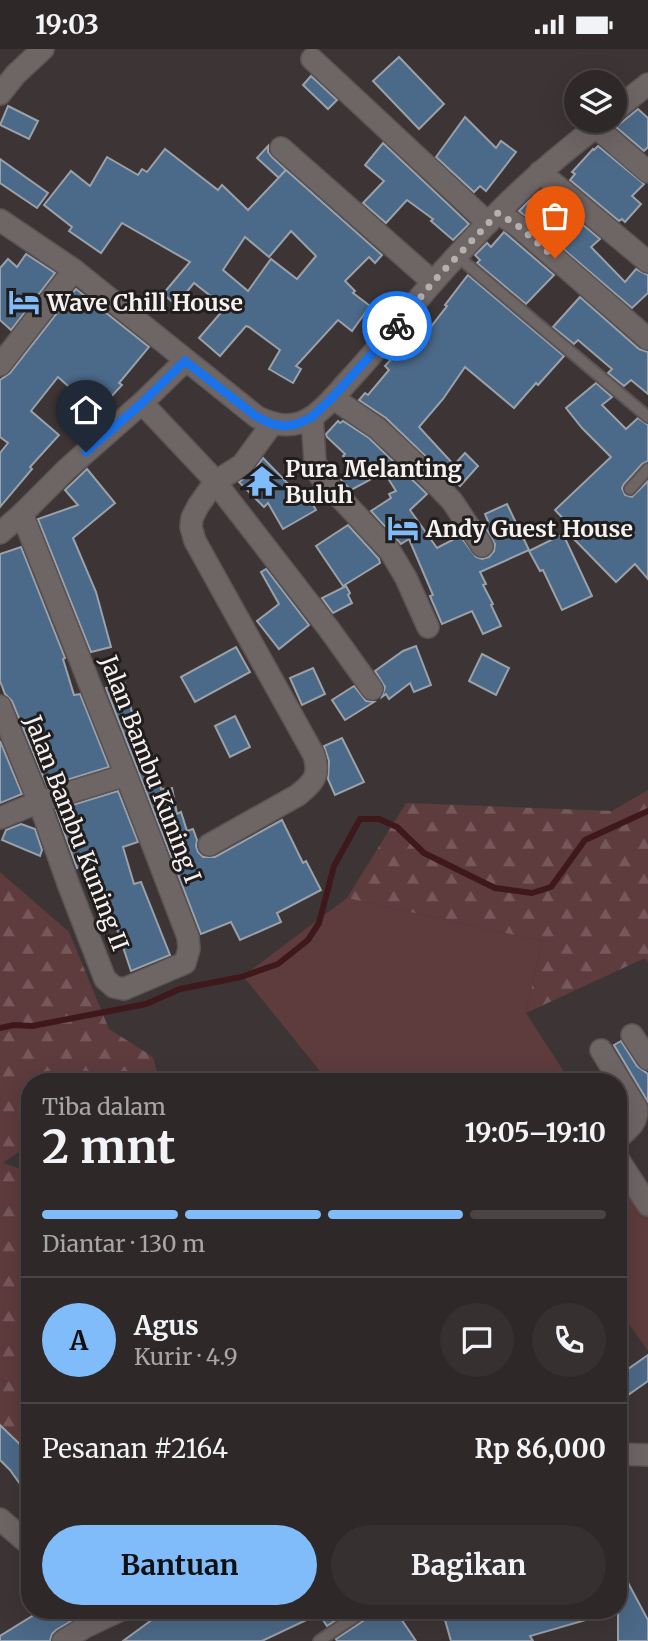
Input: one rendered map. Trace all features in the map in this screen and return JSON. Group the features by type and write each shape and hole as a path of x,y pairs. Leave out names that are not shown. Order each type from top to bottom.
{"street":[{"path":"0,94 16,74 43,49"},
{"path":"312,59 493,218 518,226 648,339"},
{"path":"627,102 646,88"},
{"path":"0,220 74,270 257,417 285,426 312,417 332,398 493,218 540,172 588,133"},
{"path":"608,133 648,172"},
{"path":"281,148 433,282"},
{"path":"540,172 648,262"},
{"path":"0,365 74,270"},
{"path":"0,533 185,361"},
{"path":"332,398 377,428 445,493 482,546"},
{"path":"142,403 215,482 372,689"},
{"path":"312,417 315,461 320,476 390,551 406,578 428,627"},
{"path":"209,845 298,795 310,786 318,767 314,755 195,541 191,527 198,506 215,482 242,465 272,424"},
{"name":"Jalan Bambu Kuning I","path":"22,514 126,775 190,949 185,963 124,989 105,979"},
{"name":"Jalan Bambu Kuning II","path":"0,706 40,802 105,979"},
{"path":"0,818 40,802 126,775"},
{"path":"632,1035 648,1059"},
{"path":"601,1050 615,1073"},
{"path":"627,1093 637,1109 637,1118 627,1130"},
{"path":"627,1173 648,1205"},
{"path":"627,1454 648,1455"},
{"path":"0,1520 21,1538"},
{"path":"63,1641 99,1619"}],"lane":[{"path":"457,256 648,417"},
{"path":"630,489 648,470"},
{"path":"320,1641 352,1619"}],"green space":[{"path":"648,790 648,962 645,958 526,1013 542,941 347,898 406,803 612,811"},
{"path":"0,872 69,932 109,1029 153,1057 157,1073 21,1073 21,1150 3,1163 21,1169 21,1443 0,1424"},
{"path":"347,898 542,941 526,1013 565,1073 322,1073 243,976"},
{"path":"627,1176 648,1214 648,1351 627,1321"}],"building":[{"path":"399,57 444,104 419,129 373,81"},
{"path":"311,76 337,100 328,109 303,85"},
{"path":"8,106 38,121 29,139 0,125"},
{"path":"638,109 648,118 648,147 644,151 623,133 627,133 627,118"},
{"path":"465,117 496,148 501,141 516,152 486,191 480,186 474,192 436,157"},
{"path":"383,143 469,224 453,240 431,221 433,219 407,200 386,223 363,203 384,181 365,165"},
{"path":"268,146 268,152 286,170 279,178 257,158"},
{"path":"598,146 644,184 632,196 641,204 625,222 622,219 619,221 570,180 575,174 572,172"},
{"path":"165,149 218,190 222,185 248,210 286,170 382,255 375,263 369,257 345,281 355,291 353,293 370,306 352,331 338,320 296,366 301,369 293,383 269,369 280,350 249,327 246,326 220,356 199,338 225,308 194,283 176,305 163,294 190,262 122,223 101,253 69,231 72,227 44,205 71,171 90,186 107,157 138,175 142,169 147,172","holes":["291,231 316,256 297,279 271,259 248,291 223,270 245,237 269,257"]},
{"path":"0,159 48,193 37,208 0,183"},
{"path":"551,198 600,239 591,247 625,282 636,269 648,275 648,293 632,308 519,211 531,199 541,207"},
{"path":"504,232 554,275 526,304 477,263 480,260 475,255 487,243 491,247"},
{"path":"26,254 55,273 11,330 0,320 0,268 8,259 17,267"},
{"path":"468,275 564,356 514,408 465,367 419,427 454,465 465,453 478,466 460,486 447,474 446,476 386,418 359,400 365,393 368,395 389,370 385,366 404,345 400,342 410,329 422,338"},
{"path":"76,289 149,347 119,383 122,385 97,412 58,377 31,411 59,435 30,467 32,469 0,507 0,453 8,443 0,437 0,380 10,373"},
{"path":"580,297 639,349 648,352 648,394 631,380 624,386 608,373 612,369 578,340 574,344 553,327"},
{"path":"596,383 612,397 602,405 626,429 638,418 648,425 648,461 642,464 622,488 625,495 632,497 648,481 648,579 635,564 616,582 567,532 573,529 555,510 611,457 566,408"},
{"path":"338,421 343,421 369,438 427,494 410,510 437,548 460,536 476,557 489,557 495,544 483,524 488,521 485,514 507,504 529,550 480,572 501,626 483,634 472,611 442,624 430,596 433,595 409,539 401,544 371,511 391,498 389,494 396,491 384,472 351,490 341,480 353,467 326,434"},
{"path":"263,458 297,493 304,489 316,510 283,529 268,503 264,507 239,482 252,473"},
{"path":"87,469 115,503 73,538 96,592 111,647 91,652 38,519 78,505 65,490"},
{"path":"348,525 380,563 343,586 316,546"},
{"path":"563,534 592,596 562,610 543,570 540,571 529,551"},
{"path":"21,547 65,658 63,659 74,695 80,694 109,767 47,786 12,701 5,694 0,681 0,554"},
{"path":"266,569 309,625 279,649 257,621 279,604 261,572"},
{"path":"346,586 352,603 333,613 322,598"},
{"path":"416,646 431,685 414,692 410,683 389,699 386,694 382,697 385,687 375,671 403,651"},
{"path":"236,647 250,672 195,702 181,677"},
{"path":"482,654 509,668 496,695 469,681"},
{"path":"313,668 325,694 302,705 290,678"},
{"path":"125,683 137,734 132,737 144,760 153,756 161,789 172,788 177,814 181,812 187,831 193,829 198,852 203,857 215,857 282,820 303,863 306,861 321,890 277,913 281,922 240,940 231,922 201,934 106,688"},
{"path":"354,686 366,701 374,702 345,720 332,700"},
{"path":"235,716 250,747 230,757 215,726"},
{"path":"342,738 364,782 335,795 328,779 329,761 324,746"},
{"path":"0,741 22,794 0,803"},
{"path":"118,791 138,842 123,847 134,884 141,882 170,955 131,971 112,914 104,917 95,890 90,892 81,867 77,868 56,810"},
{"path":"21,824 35,829 42,850 40,856 2,840 6,830"},
{"path":"621,1041 637,1066 648,1074 648,1102 614,1045"},
{"path":"648,1355 648,1381 627,1396 627,1370"},
{"path":"0,1425 21,1445 21,1485 0,1460"},
{"path":"627,1581 648,1620 648,1641 618,1641 618,1619 627,1619"},
{"path":"27,1619 75,1619 56,1630 50,1641 0,1641 0,1636"},
{"path":"308,1619 262,1641 123,1641 154,1620"},
{"path":"322,1619 338,1619 327,1626"},
{"path":"366,1619 401,1619 416,1641 337,1641 336,1639"},
{"path":"445,1619 589,1619 530,1636 533,1641 451,1641"}],"waterway":[{"path":"0,1028 14,1025 32,1026 146,1004 180,989 241,977 278,964 308,940 319,923 334,866 360,819 379,819 397,827 424,853 495,888 532,893 551,887 585,840 648,811"}],"way so far":[{"path":"397,326 433,282 498,213 518,226 555,258"}],"place":[{"name":"Wave Chill House","path":"24,302"},
{"name":"Pura Melanting Buluh","path":"262,481"},
{"name":"Andy Guest House","path":"403,528"}],"route":[{"path":"86,452 185,361 257,417 272,424 297,424 312,417 332,398 397,326"}]}
